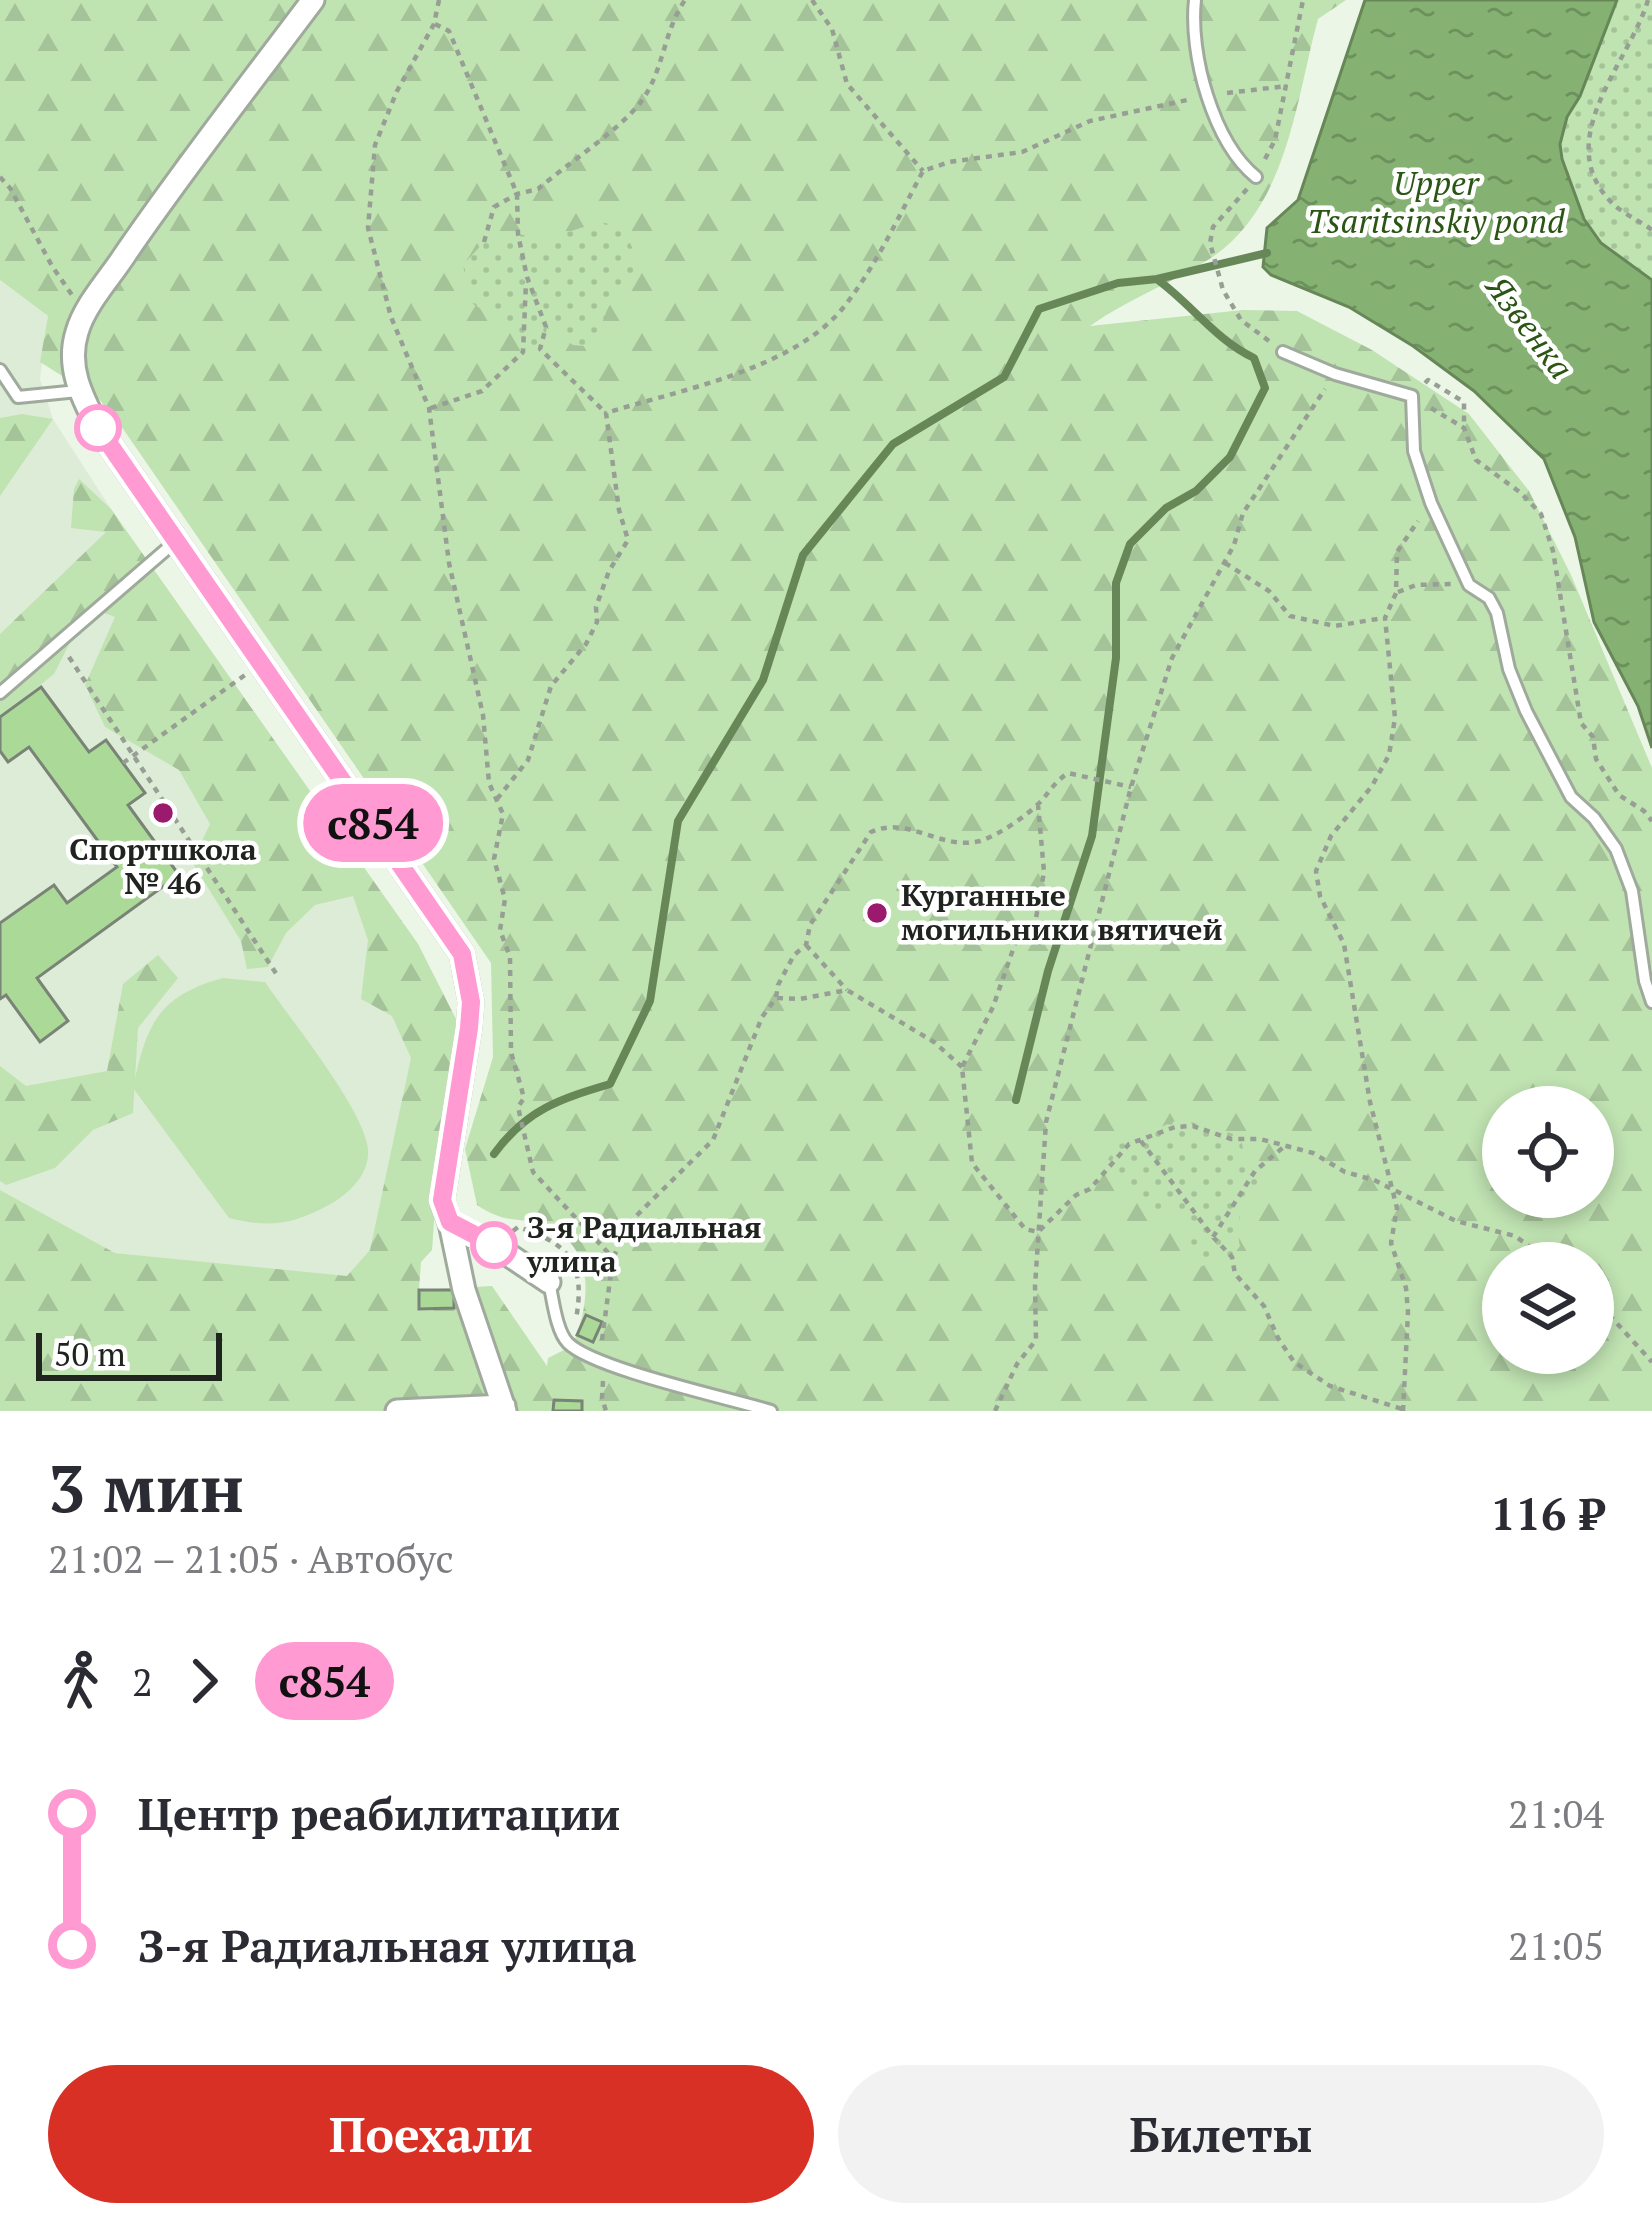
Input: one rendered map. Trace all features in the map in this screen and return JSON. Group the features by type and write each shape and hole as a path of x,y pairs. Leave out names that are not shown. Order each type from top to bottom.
{"street":[{"path":"313,0 85,314 73,356 78,391 98,428 462,954 471,1002 442,1200 464,1290 504,1408 397,1411"},
{"path":"450,1222 549,1282"}],"lane":[{"path":"1195,0 1192,25 1215,117 1226,144 1256,177"},
{"path":"1283,352 1335,374 1412,396 1414,451 1431,503 1469,585 1489,598 1497,613 1509,668 1571,796 1616,849 1632,891 1652,1002"},
{"path":"0,370 18,397 78,391"},
{"path":"0,693 176,542"},
{"path":"549,1282 564,1339 628,1371 771,1411"}],"path":[{"path":"439,0 434,24 397,91 375,145 368,228 391,317 429,408 449,563 483,716 489,783 503,814 494,859 505,899 500,930 510,957 511,1052 524,1098 518,1107 526,1154 533,1172 613,1258"},
{"path":"484,242 494,207 538,189 639,105 654,80 670,22 685,0"},
{"path":"812,0 832,29 847,84 923,171"},
{"path":"1283,352 1240,320 1222,290 1210,243 1213,227 1236,206 1275,140 1303,0"},
{"path":"1648,0 1639,30 1599,103 1586,140 1592,165 1613,203 1652,230"},
{"path":"434,24 449,32 517,194 526,277 546,327 540,350 606,413 628,540 609,572 596,608 597,622 586,644 551,686 528,760 497,799"},
{"path":"606,413 774,360 819,330 842,310 923,171 950,162 1022,152 1090,121"},
{"path":"0,177 85,314"},
{"path":"429,408 482,391 524,352 526,277"},
{"path":"994,1411 1017,1364 1036,1340 1042,1152 1051,1093 1131,787 1172,658 1225,563 1244,513 1335,374"},
{"path":"1464,428 1412,396 1428,380 1464,403 1464,428 1476,460 1521,493 1540,514 1553,551 1581,723 1593,737 1595,759 1619,795 1652,821"},
{"path":"1140,1140 1232,1257 1235,1274 1264,1306 1294,1362 1330,1386 1402,1410 1408,1312 1406,1288 1391,1243 1397,1208 1370,1102 1344,944 1320,896 1316,871 1331,836 1372,786 1389,755 1395,718 1385,618 1396,593 1397,552 1431,503"},
{"path":"1225,563 1269,591 1290,616 1335,626 1385,618"},
{"path":"1396,593 1416,585 1452,584"},
{"path":"58,643 135,753 277,975"},
{"path":"123,763 263,665"},
{"path":"606,1411 600,1358 613,1258 631,1221 713,1140 762,1017 776,998 794,955 806,944 810,925 871,832 886,825 935,839 980,841 1038,804 1053,783 1069,773 1131,787"},
{"path":"1038,804 1044,872 1036,918 1017,938 993,1007 962,1067 972,1163 1025,1229 1038,1232"},
{"path":"806,944 847,990 934,1042 962,1067"},
{"path":"776,998 800,999 847,990"},
{"path":"1038,1232 1076,1195 1090,1189 1129,1144 1175,1126 1193,1126 1231,1139 1313,1153 1456,1222 1523,1242"},
{"path":"1213,1237 1255,1171 1286,1145"},
{"path":"1614,1320 1652,1362"}],"shaded area":[{"name":"Спортшкола № 46","path":"0,280 48,316 40,379 53,419 111,509 418,944 460,1027 440,1129 432,1250 347,1277 115,1253 0,1190"}],"green space":[{"path":"0,0 1346,0 1318,19 1285,149 1257,210 1237,236 1211,258 1090,326 1243,310 1297,311 1372,350 1469,414 1529,491 1571,575 1652,768 1652,1411 0,1411 0,1190 115,1253 347,1276 370,1250 411,1058 392,1016 361,999 368,940 353,896 315,905 286,933 268,967 247,969 241,941 192,862 210,824 179,770 105,727 85,685 115,617 88,607 54,674 0,717 0,634 106,532 71,528 79,479 111,509 418,944 460,1027 440,1129 432,1250 421,1262 419,1290 492,1286 547,1366 548,1358 572,1346 585,1298 582,1265 565,1237 549,1227 498,1216 477,1205 465,1149 493,1057 491,963 119,423 99,399 40,362 48,316 0,280"},
{"path":"1487,0 1652,0 1652,515"},
{"path":"600,222 623,227 643,272 611,304 596,347 573,345 547,328 542,349 523,352 507,325 470,302 463,265 484,242 518,234 545,239"},
{"path":"22,414 53,419 0,496 0,418"},
{"path":"158,955 178,978 138,1028 133,1113 93,1130 55,1168 6,1185 0,1181 0,1066 26,1086 107,1071 123,984"},
{"path":"223,978 265,982 340,1088 368,1149 365,1167 343,1196 291,1221 268,1224 229,1218 133,1088 143,1047 158,1017 183,994"},
{"path":"1180,1119 1241,1136 1244,1157 1261,1177 1242,1210 1240,1246 1232,1257 1199,1267 1191,1254 1186,1226 1174,1216 1146,1207 1108,1159 1118,1145"}],"water":[{"name":"Upper Tsaritsinskiy pond","path":"1365,0 1617,0 1560,144 1584,219 1601,243 1652,280 1652,748 1638,706 1594,622 1575,537 1544,459 1474,391 1413,346 1349,307 1271,275 1263,267 1267,228 1298,200"}],"building":[{"path":"41,687 89,752 106,740 145,793 128,805 179,875 37,978 68,1021 40,1042 6,995 0,999 0,923 54,885 67,903 117,867 29,747 8,762 0,751 0,717"},
{"path":"419,1290 454,1290 454,1308 419,1309"},
{"path":"586,1315 602,1322 593,1342 577,1335"},
{"path":"554,1400 582,1401 582,1411 553,1411"}],"waterway":[{"path":"494,1154 532,1116 610,1084 650,1001 678,821 763,680 803,555 893,444 1004,377 1039,309 1118,283 1157,279 1267,253"},
{"path":"1016,1100 1048,971 1092,836 1116,658 1116,583 1130,544 1230,457 1265,388 1254,358 1228,342 1158,280"}],"bus line":[{"name":"с854","path":"98,428 462,954 471,1002 469,1028 442,1200 450,1222 494,1245"}],"place":[{"name":"Спортшкола № 46","path":"163,813"},
{"name":"Курганные могильники вятичей","path":"877,913"},
{"name":"З-я Радиальная улица","path":"494,1245"}],"water label":[{"name":"Язвенка","path":"1530,327"}]}
